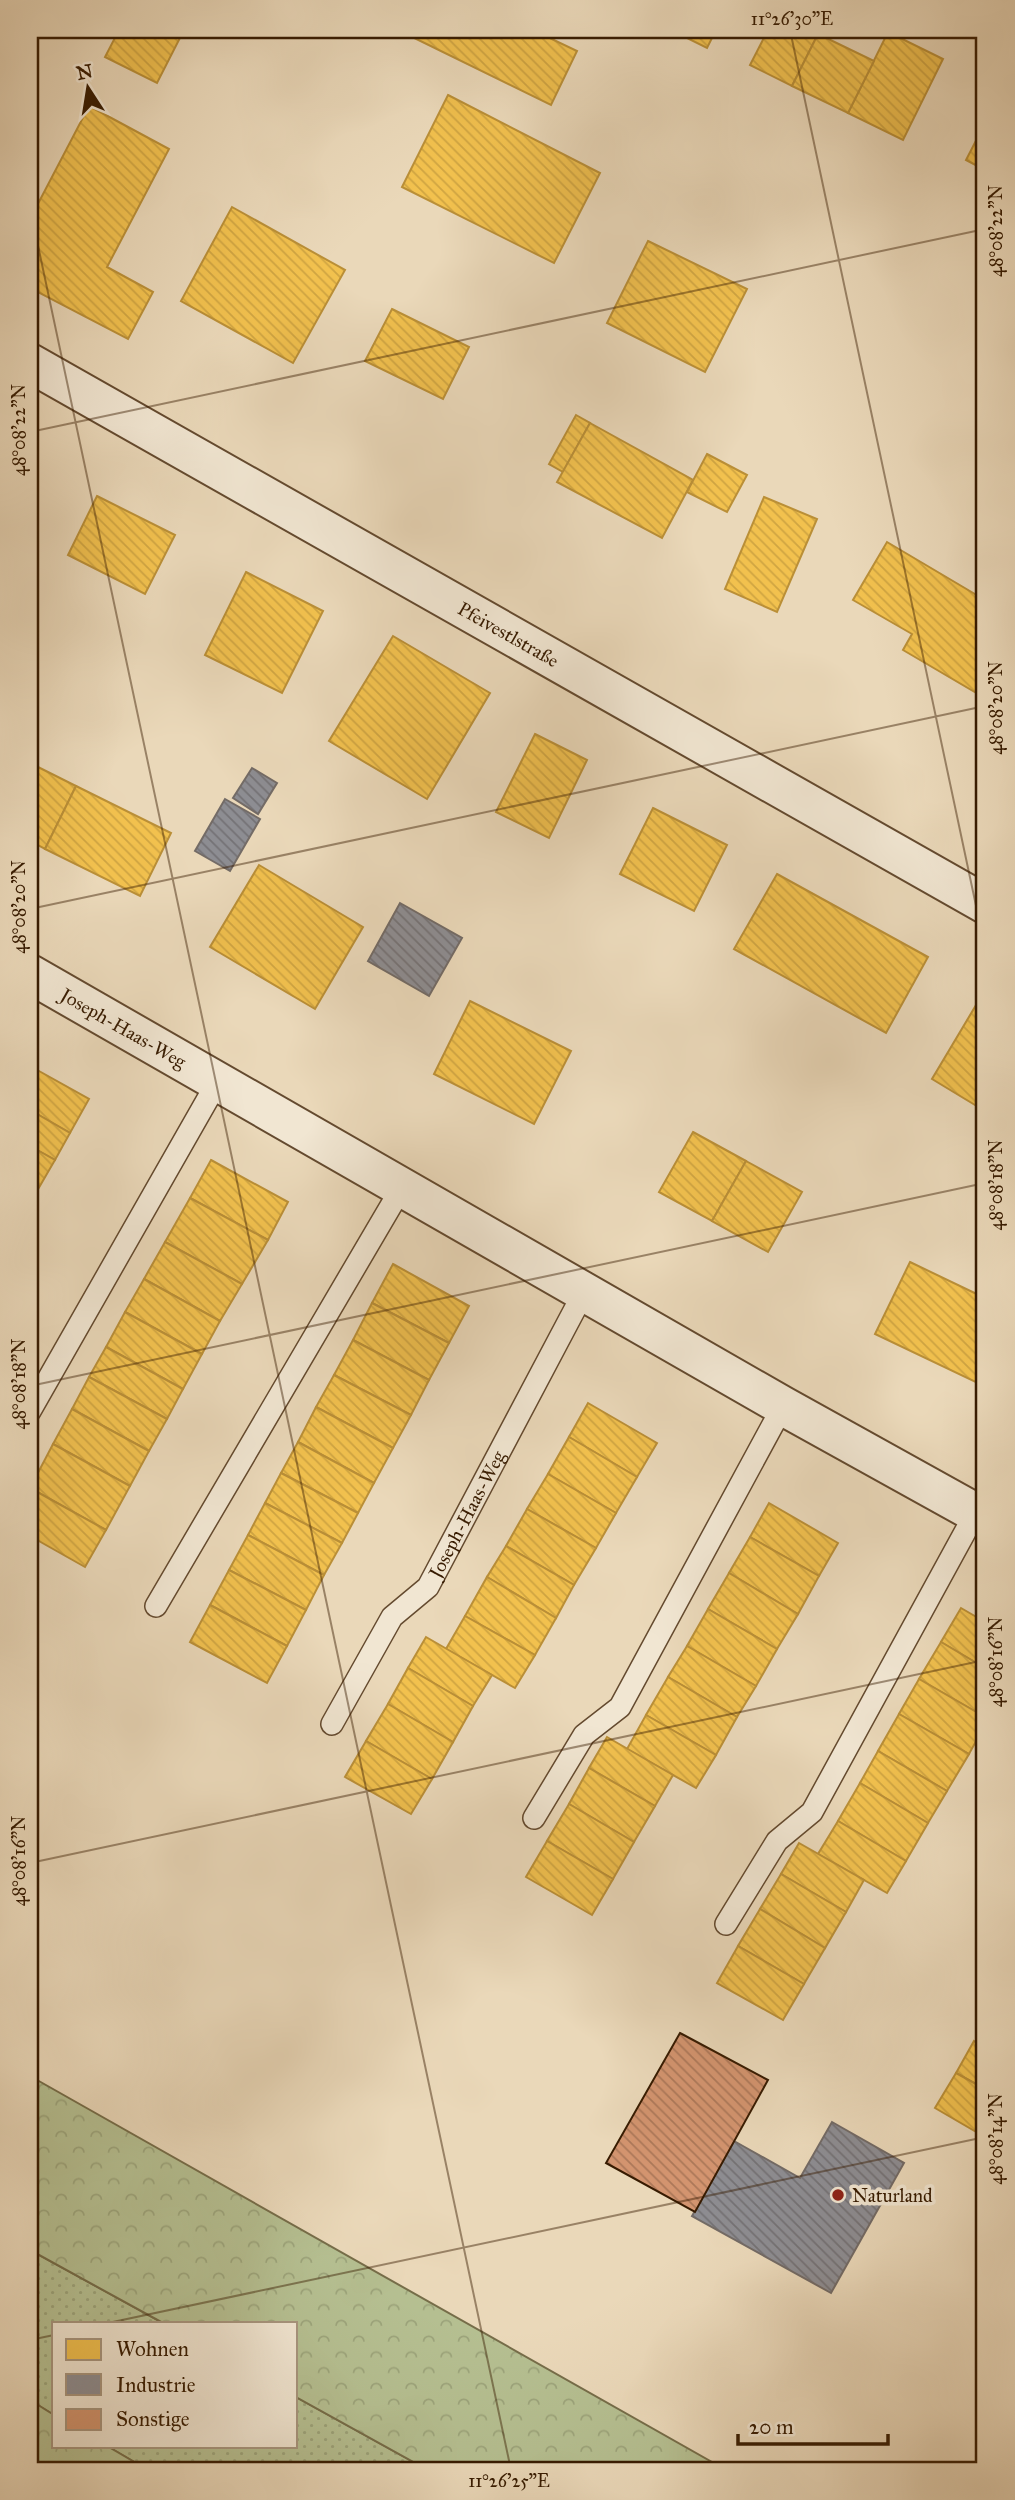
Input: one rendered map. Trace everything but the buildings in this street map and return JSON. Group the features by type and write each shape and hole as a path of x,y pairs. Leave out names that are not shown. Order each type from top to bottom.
{"street":[{"name":"Pfeivestlstraße","path":"30,363 985,904"},
{"name":"Joseph-Haas-Weg","path":"30,974 783,1406 981,1515"}],"lane":[{"path":"30,1411 218,1081"},
{"path":"156,1606 402,1187"},
{"name":"Joseph-Haas-Weg","path":"332,1724 392,1616 428,1587 584,1292"},
{"path":"534,1818 584,1735 620,1707 783,1406"},
{"name":"Joseph-Haas-Weg","path":"726,1924 777,1841 812,1812 981,1515"}],"green space":[{"path":"30,2076 726,2470 428,2470 298,2398 298,2322 161,2322 30,2250"},
{"path":"30,2250 161,2322 52,2322 52,2414 30,2400"},
{"path":"298,2398 428,2470 148,2470 110,2448 298,2448"},
{"path":"30,2400 52,2414 52,2448 110,2448 148,2470 30,2470"}],"place":[{"name":"Naturland","path":"838,2195"}]}
